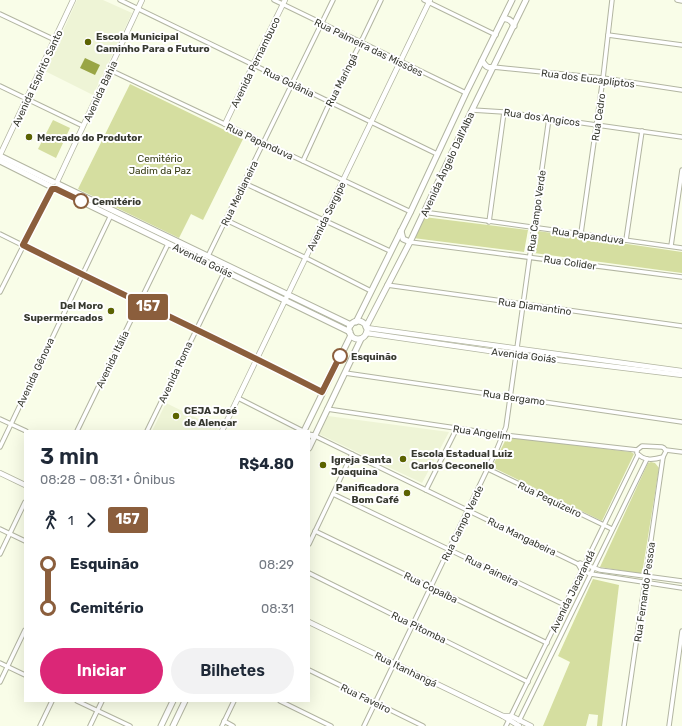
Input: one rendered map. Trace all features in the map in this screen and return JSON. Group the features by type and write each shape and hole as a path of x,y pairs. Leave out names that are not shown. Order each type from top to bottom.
{"main road":[{"name":"Avenida Ângelo Dall'Alba","path":"354,324 390,251 402,231 466,93 512,0"},
{"name":"Avenida Ângelo Dall'Alba","path":"366,329 410,242 423,212 526,0"},
{"path":"503,19 509,19 514,26"},
{"path":"482,61 489,68 493,67"},
{"name":"Avenida Goiás","path":"0,156 54,185"},
{"name":"Avenida Goiás","path":"0,161 208,256 288,295 354,324"},
{"name":"Avenida Goiás","path":"112,213 168,244 350,333"},
{"path":"402,231 403,239 410,242"},
{"path":"304,430 354,324 362,323 366,329 327,409 312,435"},
{"path":"350,333 354,338 361,338"},
{"path":"161,726 173,702"},
{"path":"173,726 185,702"}],"street":[{"name":"Avenida Espírito Santo","path":"0,156 73,0"},
{"name":"Rua Goiânia","path":"120,0 437,154"},
{"name":"Avenida Bahia","path":"54,185 84,126 142,0"},
{"name":"Rua Palmeira das Missões","path":"274,0 284,2 322,24 466,93"},
{"name":"Rua Medianeira","path":"208,256 334,0"},
{"name":"Rua Maringá","path":"303,161 380,0"},
{"name":"Rua Cedro","path":"581,234 603,78 612,0"},
{"path":"677,0 682,1"},
{"path":"428,1 496,35"},
{"name":"Avenida Sergipe","path":"222,430 372,122 428,1"},
{"name":"Avenida Pernambuco","path":"226,124 284,2"},
{"path":"0,14 55,40"},
{"path":"608,35 682,45"},
{"name":"Rua dos Eucapliptos","path":"493,67 603,78 682,90"},
{"name":"Rua Papanduva","path":"110,70 411,212"},
{"path":"0,86 84,126"},
{"name":"Rua dos Angicos","path":"472,110 504,112 682,137"},
{"path":"489,222 504,112"},
{"name":"Rua Campo Verde","path":"364,726 488,469 506,427 549,118"},
{"path":"626,240 642,131"},
{"path":"671,246 682,170"},
{"path":"244,183 390,251"},
{"path":"0,292 54,185"},
{"name":"Rua Papanduva","path":"423,212 682,248"},
{"name":"Avenida Gênova","path":"0,447 112,213"},
{"path":"226,220 371,291"},
{"path":"0,234 322,392"},
{"name":"Rua Colider","path":"410,242 682,277"},
{"name":"Avenida Itália","path":"77,430 168,244"},
{"name":"Avenida Roma","path":"147,430 224,271"},
{"name":"Rua Diamantino","path":"387,285 682,326"},
{"name":"Avenida Goiás","path":"366,329 682,371"},
{"name":"Avenida Goiás","path":"366,329 517,355 682,375"},
{"name":"Rua Bergamo","path":"345,373 682,422"},
{"path":"238,398 302,430"},
{"name":"Rua Angelim","path":"327,409 503,435 637,450 642,446 662,447 666,450"},
{"path":"0,419 24,430"},
{"path":"426,490 457,428"},
{"name":"Rua Mangabeira","path":"312,435 578,564 580,563 600,570 646,576"},
{"path":"637,450 638,455 647,459 654,460 663,457"},
{"path":"666,450 682,452"},
{"name":"Rua Fernando Pessoa","path":"624,726 663,457 666,450"},
{"path":"310,542 352,454"},
{"name":"Avenida Jacarandá","path":"506,726 638,455"},
{"path":"518,724 647,459"},
{"name":"Rua Pequizeiro","path":"488,469 612,529"},
{"path":"0,473 24,485"},
{"name":"Rua Paineira","path":"333,494 565,605"},
{"path":"0,554 24,504"},
{"path":"0,529 24,541"},
{"name":"Rua Copaíba","path":"315,531 547,643"},
{"path":"578,564 582,571 599,576 682,588"},
{"name":"Rua Pitomba","path":"310,573 528,682"},
{"path":"646,576 682,582"},
{"name":"Rua Itanhangá","path":"310,622 518,724 531,726"},
{"path":"669,726 682,631"},
{"path":"0,682 24,632"},
{"path":"0,663 24,676"},
{"name":"Rua Faveiro","path":"310,670 423,726"},
{"path":"40,726 52,702"},
{"path":"79,702 130,726"},
{"path":"90,726 102,702"},
{"path":"222,726 234,702"},
{"path":"282,702 332,726"},
{"path":"224,721 233,726"}],"shaded area":[{"name":"Escola Municipal Caminho Para o Futuro","path":"77,0 103,0 132,13 93,95 45,71"},
{"path":"85,58 100,65 95,75 80,68"},
{"name":"CEJA José de Alencar","path":"166,403 219,429 218,430 152,430"},
{"name":"Escola Estadual Luiz Carlos Ceconello","path":"328,416 449,432 422,483 319,434"}],"green space":[{"name":"Cemitério Jadim da Paz","path":"130,84 243,139 203,220 191,214 179,238 78,189"},
{"path":"53,120 70,128 56,158 38,149"},
{"path":"424,217 528,230 524,252 413,238"},
{"path":"538,231 682,252 682,273 534,253"},
{"path":"507,437 631,452 634,454 602,521 492,467"},
{"path":"648,463 655,463 659,468 642,574 600,567"},
{"path":"593,579 619,585 602,726 597,726 598,715 589,714 586,726 543,726 570,662 558,656"}],"bus line":[{"name":"157","path":"81,201 56,189 52,189 23,245 139,303 262,361 322,392 340,356"}],"place":[{"name":"Escola Municipal Caminho Para o Futuro","path":"88,42"},
{"name":"Mercado do Produtor","path":"29,137"},
{"name":"Cemitério","path":"81,201"},
{"name":"Del Moro Supermercados","path":"111,311"},
{"name":"Esquinão","path":"340,356"},
{"name":"CEJA José de Alencar","path":"176,416"},
{"name":"Escola Estadual Luiz Carlos Ceconello","path":"403,459"},
{"name":"Igreja Santa Joaquina","path":"323,465"},
{"name":"Panificadora Bom Café","path":"407,493"}]}
